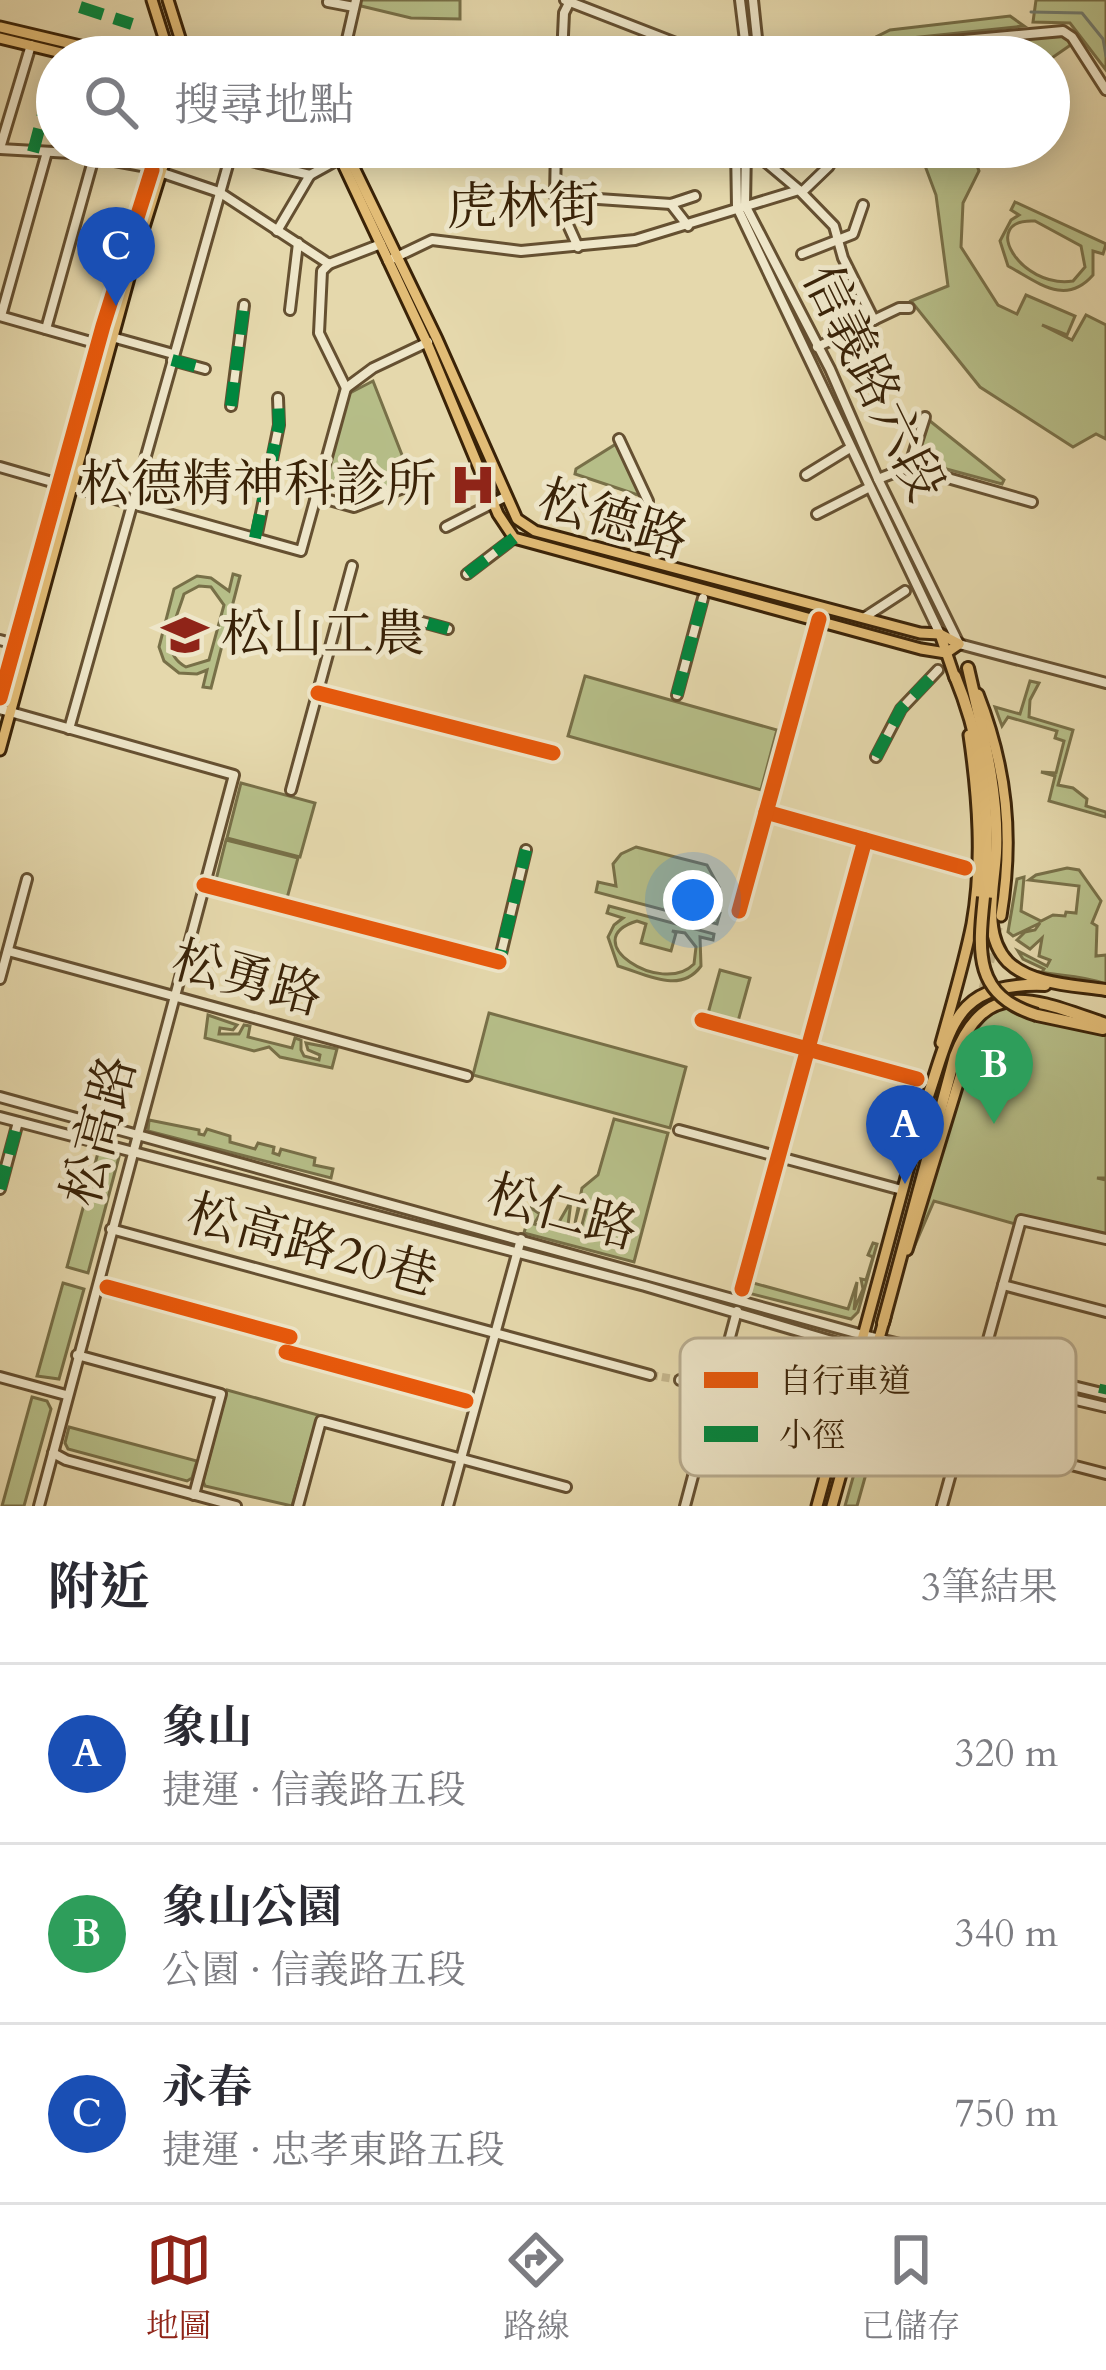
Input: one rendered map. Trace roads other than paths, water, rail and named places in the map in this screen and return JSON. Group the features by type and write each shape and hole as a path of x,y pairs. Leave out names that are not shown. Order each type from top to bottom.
{"highway":[{"path":"968,668 994,783 994,937 1018,970 1106,990"},
{"path":"955,676 970,712 986,784 988,841 980,946 986,974 1003,999 1037,1015 1106,1027"},
{"path":"926,1102 954,1024 971,1000 1007,985 1083,987"},
{"path":"1083,987 1084,1017"},
{"path":"883,1323 964,1032 981,1011 1011,999 1106,1027"}],"main road":[{"path":"152,0 163,36"},
{"path":"168,0 179,36"},
{"path":"0,27 38,36"},
{"path":"0,38 36,46"},
{"path":"0,750 5,711 72,487 157,168"},
{"path":"0,698 98,344 158,168"},
{"name":"松德路","path":"344,168 517,519 535,531 920,633 940,634 959,644"},
{"name":"松德路","path":"349,168 383,242"},
{"name":"松德路","path":"432,341 494,503 514,538 946,653"},
{"path":"59,484 72,487"},
{"path":"862,1338 973,920 979,840 970,737 940,634"},
{"path":"946,653 959,644 993,733 1007,790 1001,916"},
{"path":"879,1338 967,1054"},
{"path":"817,1506 825,1476"},
{"path":"832,1506 841,1476"}],"street":[{"path":"740,0 744,36"},
{"path":"753,0 757,36"},
{"path":"563,36 568,1 658,36"},
{"path":"328,2 355,4 348,36"},
{"path":"1008,36 1063,31 1069,36"},
{"path":"1070,36 1106,90"},
{"path":"31,45 0,148 36,150"},
{"path":"42,168 1,316 98,344 112,338 205,370"},
{"path":"46,329 91,168"},
{"path":"144,168 219,192 328,264 322,271 319,333 346,388"},
{"path":"5,711 69,729 227,168"},
{"path":"287,168 310,175"},
{"path":"277,231 310,175 323,168"},
{"path":"556,168 555,196 578,247"},
{"name":"信義路六段","path":"738,168 741,206 868,488 940,634"},
{"name":"信義路六段","path":"745,168 741,206 818,346 959,644"},
{"path":"772,168 834,226 874,320"},
{"path":"800,191 828,168"},
{"name":"虎林街","path":"392,260 432,240 521,251 635,240 800,191"},
{"path":"555,196 671,204 695,196"},
{"path":"671,204 688,226"},
{"path":"802,254 853,234 863,205"},
{"name":"虎林街","path":"328,264 383,242"},
{"path":"290,310 298,243"},
{"path":"230,406 244,304"},
{"path":"806,351 899,308 909,308"},
{"path":"72,487 301,551 346,388 374,368 432,341"},
{"path":"256,538 279,425 278,398"},
{"path":"909,467 925,417"},
{"path":"619,439 648,501"},
{"path":"806,475 850,448"},
{"path":"0,467 59,484"},
{"path":"878,478 909,467 1032,502"},
{"path":"315,496 354,507 424,479"},
{"path":"817,514 868,488"},
{"path":"446,527 505,497"},
{"path":"466,574 514,538"},
{"path":"291,790 352,566"},
{"path":"865,617 905,591"},
{"path":"677,695 703,598"},
{"path":"393,614 448,629"},
{"path":"0,640 15,644"},
{"name":"松德路","path":"959,644 1106,683"},
{"path":"876,757 901,709 938,670"},
{"path":"318,693 553,753"},
{"name":"松高路","path":"39,1506 234,776 69,729"},
{"path":"766,812 964,868"},
{"path":"742,1289 865,840"},
{"path":"204,884 499,962 526,850"},
{"path":"0,979 27,879"},
{"name":"松勇路","path":"8,951 467,1076"},
{"path":"702,1020 917,1079"},
{"name":"松仁路","path":"0,1097 875,1338"},
{"name":"松仁路","path":"0,1117 826,1338"},
{"path":"0,1189 18,1122"},
{"path":"679,1130 902,1190"},
{"path":"988,1338 1021,1220 1106,1239"},
{"name":"松高路20巷","path":"111,1229 650,1375"},
{"path":"448,1506 520,1239"},
{"path":"1003,1285 1106,1312"},
{"path":"730,1338 737,1311"},
{"path":"77,1355 221,1394 194,1495"},
{"path":"0,1377 66,1395"},
{"name":"松仁路","path":"1076,1400 1106,1407"},
{"path":"298,1506 321,1421 566,1487"},
{"path":"53,1453 236,1506"},
{"path":"1076,1466 1106,1474"},
{"path":"685,1506 693,1476"},
{"path":"942,1506 951,1476"}],"waterway":[{"path":"1031,12 1082,13 1103,39 1106,56"}],"tunnel":[{"path":"967,1054 1001,916"},
{"path":"650,1375 680,1380"}],"place":[{"name":"永春","path":"116,306"},
{"name":"松德精神科診所","path":"473,485"},
{"name":"松山工農","path":"185,635"},
{"name":"象山公園","path":"994,1124"},
{"name":"象山","path":"905,1184"}]}
